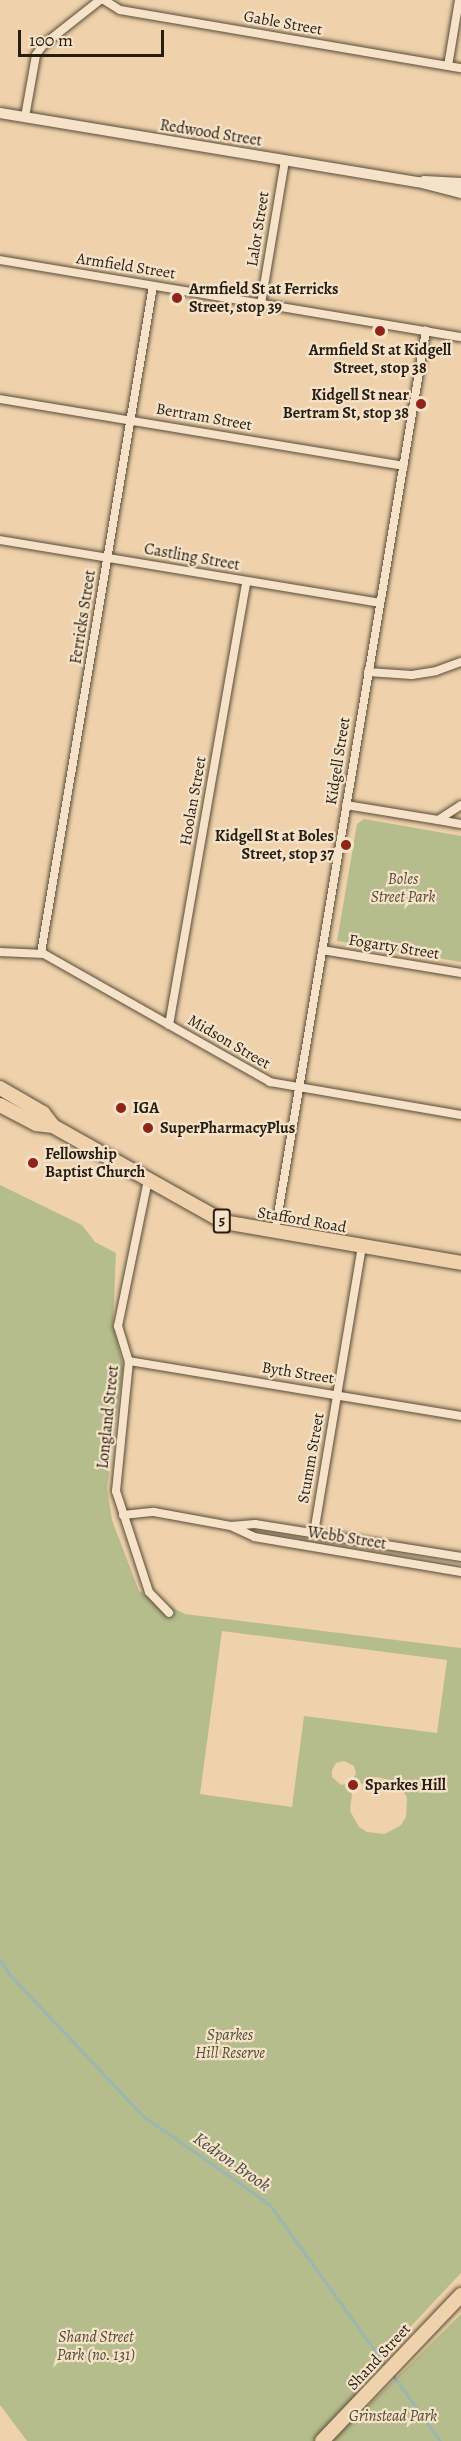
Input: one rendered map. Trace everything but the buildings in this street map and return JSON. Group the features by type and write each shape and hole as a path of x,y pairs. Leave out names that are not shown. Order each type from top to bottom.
{"main road":[{"name":"Stafford Road","path":"0,1088 44,1113 52,1126"},
{"name":"Stafford Road","path":"0,1105 36,1124 52,1126 224,1222 461,1263"},
{"name":"Shand Street","path":"322,2441 461,2295"}],"street":[{"name":"Gable Street","path":"102,0 116,9 461,68"},
{"path":"25,117 36,56 44,45 102,0"},
{"path":"448,66 459,0"},
{"name":"Redwood Street","path":"0,113 418,182 461,193"},
{"name":"Lalor Street","path":"261,304 285,160"},
{"name":"Redwood Street","path":"418,182 461,183"},
{"name":"Armfield Street","path":"0,260 461,337"},
{"name":"Ferricks Street","path":"41,952 153,286"},
{"name":"Kidgell Street","path":"275,1232 426,331"},
{"name":"Bertram Street","path":"0,399 403,466"},
{"name":"Castling Street","path":"0,540 380,603"},
{"name":"Hoolan Street","path":"169,1025 246,582"},
{"path":"368,672 418,675 461,662"},
{"path":"346,805 461,824"},
{"path":"438,820 461,805"},
{"name":"Fogarty Street","path":"322,950 461,973"},
{"name":"Midson Street","path":"0,952 41,952 264,1080 461,1115"},
{"name":"Longland Street","path":"148,1180 118,1326 129,1361 116,1491 149,1592 169,1613"},
{"name":"Stumm Street","path":"314,1533 362,1247"},
{"name":"Byth Street","path":"129,1361 461,1416"},
{"name":"Webb Street","path":"123,1515 154,1512 231,1526 255,1524 461,1557"},
{"name":"Webb Street","path":"231,1526 254,1537 461,1572"}],"green space":[{"name":"Boles Street Park","path":"364,819 461,836 461,962 337,941 357,824"},
{"name":"Sparkes Hill Reserve","path":"0,1185 82,1225 95,1242 116,1253 113,1325 123,1367 107,1488 112,1520 139,1591 185,1614 461,1648 461,2273 352,2389 368,2406 461,2314 461,2441 27,2441 0,2405","holes":["222,1631 447,1660 437,1733 304,1716 292,1807 200,1794","344,1761 354,1766 356,1774 349,1783 341,1785 332,1777 332,1770 336,1763","376,1777 395,1781 407,1797 406,1817 401,1825 385,1834 367,1832 359,1827 350,1811 352,1793 358,1786"]}],"waterway":[{"name":"Kedron Brook","path":"0,1960 10,1975 143,2116 269,2204 386,2366"},
{"name":"Kedron Brook","path":"392,2374 440,2441"}],"place":[{"name":"Armfield St at Ferricks Street, stop 39","path":"177,298"},
{"name":"Armfield St at Kidgell Street, stop 38","path":"380,331"},
{"name":"Kidgell St near Bertram St, stop 38","path":"421,404"},
{"name":"Kidgell St at Boles Street, stop 37","path":"346,845"},
{"name":"IGA","path":"121,1108"},
{"name":"SuperPharmacyPlus","path":"148,1128"},
{"name":"Fellowship Baptist Church","path":"33,1163"},
{"name":"Sparkes Hill","path":"353,1785"}],"park label":[{"name":"Shand Street Park (no. 131)","path":"96,2346"},
{"name":"Grinstead Park","path":"393,2416"}]}
